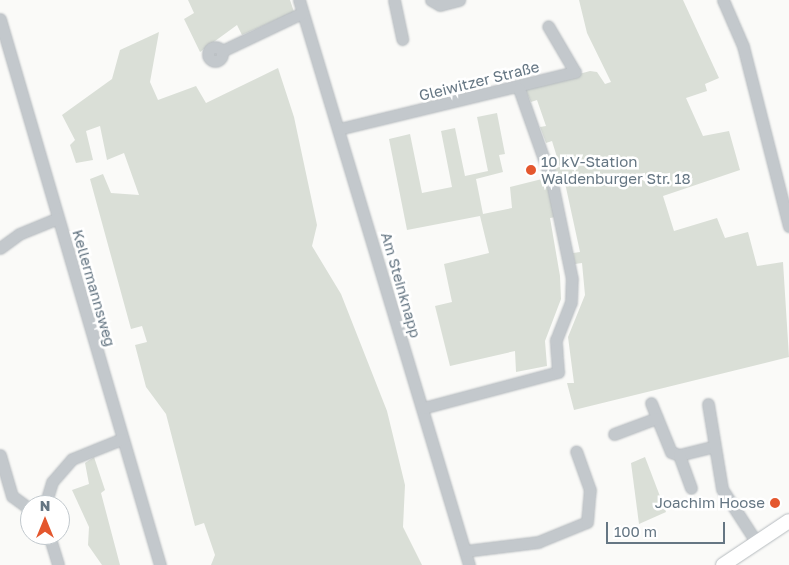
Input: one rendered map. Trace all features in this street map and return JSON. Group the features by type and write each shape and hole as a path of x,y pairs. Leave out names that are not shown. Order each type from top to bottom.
{"main road":[{"path":"723,565 789,521"}],"street":[{"name":"Am Steinknapp","path":"299,0 469,565"},
{"path":"394,0 402,39"},
{"path":"431,0 440,5 459,0"},
{"path":"724,0 744,46 789,226"},
{"path":"222,51 302,13"},
{"name":"Kellermannsweg","path":"0,20 160,565"},
{"name":"Gleiwitzer Straße","path":"339,129 519,89 575,72 548,26"},
{"path":"423,408 558,372 556,340 571,302 572,279 552,182 519,89"},
{"path":"0,248 18,234 58,218"},
{"path":"651,403 668,448 679,455 690,488"},
{"path":"708,404 722,488 757,542"},
{"path":"614,434 624,424 657,418"},
{"path":"48,495 52,482 68,462 122,439"},
{"path":"679,455 714,446"},
{"path":"465,551 538,542 587,522 590,490 576,451"},
{"path":"0,455 12,496 20,502"},
{"path":"53,545 58,565"}],"shaded area":[{"path":"188,0 290,0 294,12 242,35 237,25 200,52 184,19 194,13"},
{"path":"579,0 683,0 719,78 705,84 707,91 686,98 703,136 729,131 740,170 663,196 674,231 717,218 725,238 748,232 757,266 783,262 789,357 574,410 567,383 574,383 568,337 585,295 582,263 575,264 573,253 580,252 565,183 558,184 554,168 560,167 552,141 546,143 540,127 546,126 537,100 531,102 525,89 590,71 597,72 605,84 611,82 587,33"},
{"path":"159,32 150,82 158,100 196,86 206,103 278,68 294,117 317,225 312,246 341,294 387,411 405,485 403,527 422,565 211,565 215,555 204,523 195,526 166,414 146,387 135,345 147,342 142,326 131,329 90,179 103,174 111,193 139,195 124,153 107,160 100,126 86,131 93,160 76,163 70,145 75,140 62,115 112,79 120,50"},
{"path":"497,113 505,154 499,155 503,172 476,179 483,214 512,208 510,187 546,178 556,217 550,218 560,276 561,299 545,341 547,366 516,372 515,351 450,366 435,306 452,302 444,264 489,253 480,216 407,230 389,139 410,134 422,193 452,187 441,131 455,128 465,176 488,171 477,117"},
{"path":"94,457 105,490 101,493 120,565 102,565 88,545 89,527 72,490 89,484 85,463"},
{"path":"645,457 666,512 639,524 631,463"}],"place":[{"name":"10 kV-Station Waldenburger Str. 18","path":"531,170"},
{"name":"Joachim Hoose","path":"775,503"}]}
